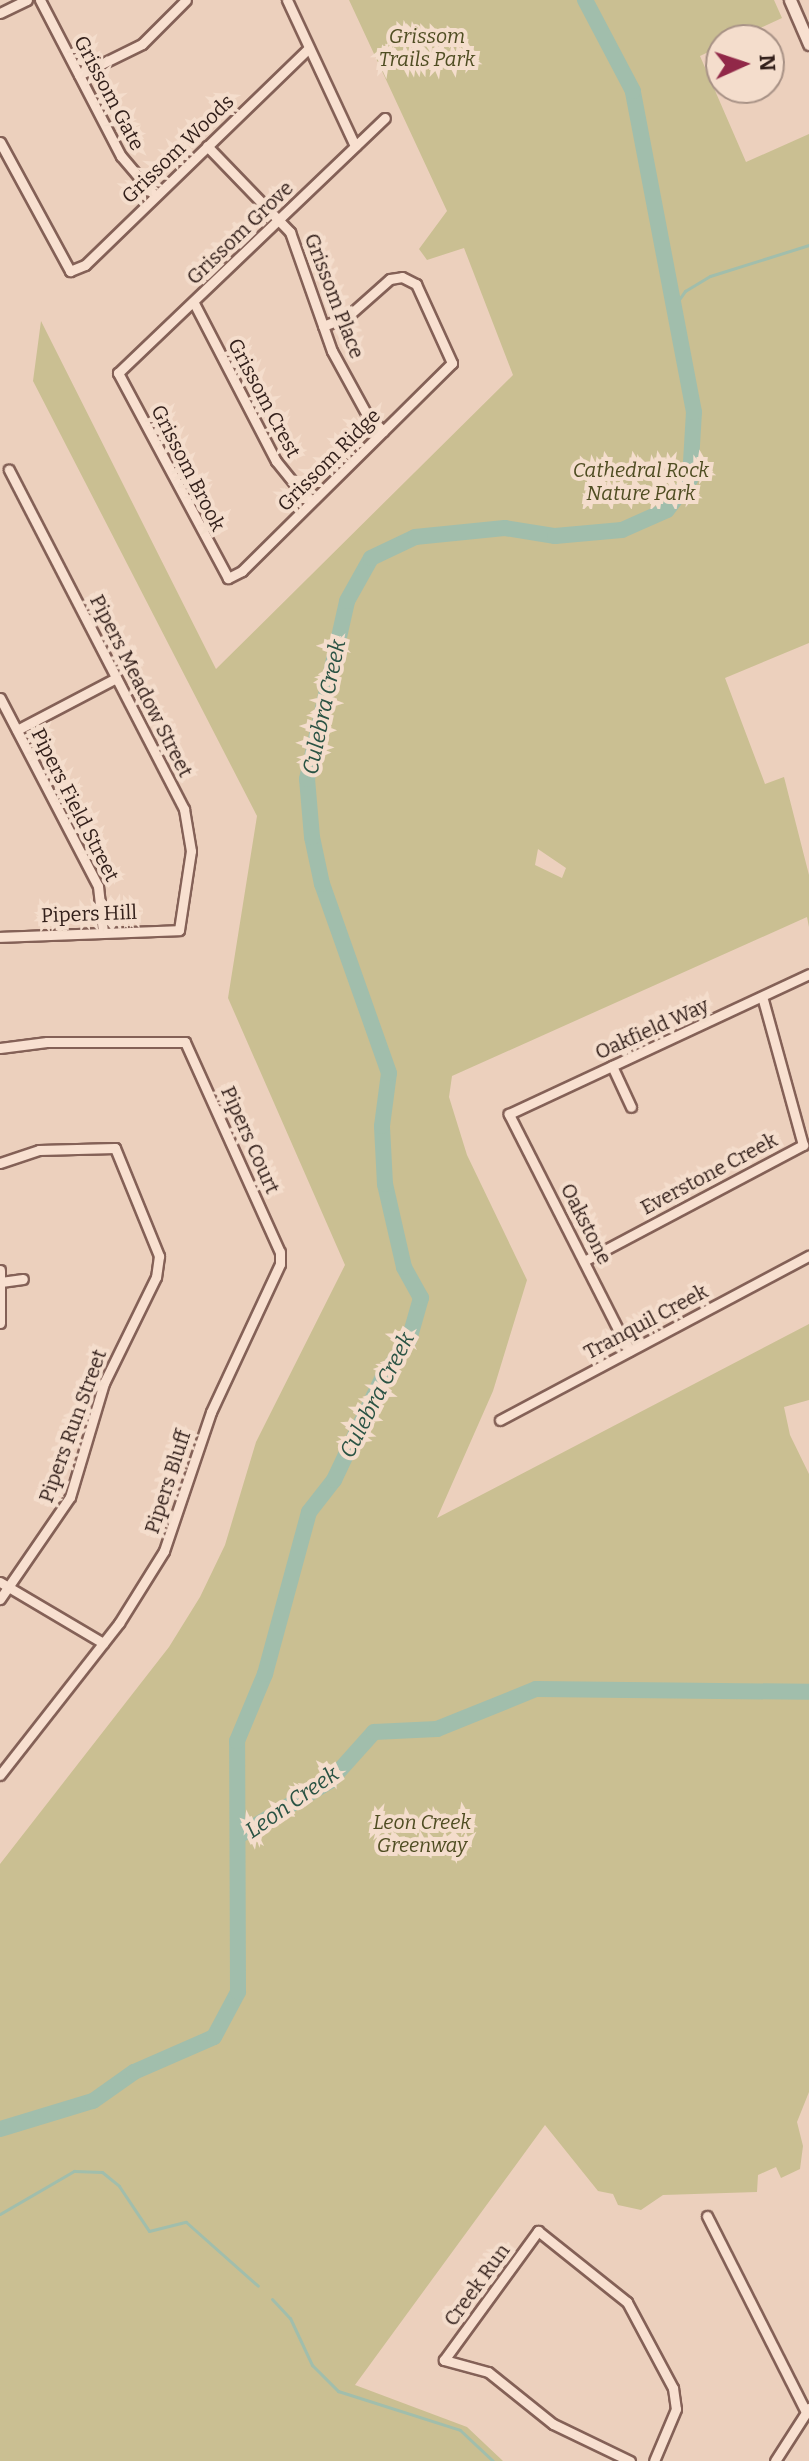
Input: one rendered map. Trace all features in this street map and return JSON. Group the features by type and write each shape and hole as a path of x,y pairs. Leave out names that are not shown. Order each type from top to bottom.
{"street":[{"path":"0,13 27,0"},
{"name":"Grissom Gate","path":"40,0 121,156 155,196"},
{"path":"79,75 142,44 186,0"},
{"path":"287,0 355,146"},
{"path":"790,0 809,44"},
{"name":"Grissom Woods","path":"0,142 70,271 85,265 308,49"},
{"name":"Grissom Grove","path":"118,373 385,118"},
{"name":"Grissom Place","path":"207,146 280,219 298,247 323,326 355,395 383,431"},
{"name":"Grissom Ridge","path":"228,578 242,571 452,363 416,284 402,277 390,279 347,317 323,326"},
{"name":"Grissom Crest","path":"194,303 276,461 310,503"},
{"name":"Grissom Brook","path":"118,373 228,578"},
{"name":"Pipers Meadow Street","path":"9,470 189,825 191,851 179,930"},
{"path":"17,730 116,678"},
{"name":"Pipers Field Street","path":"0,698 98,886 103,932"},
{"name":"Pipers Hill","path":"0,937 179,930"},
{"name":"Oakfield Way","path":"509,1114 763,1000 809,974"},
{"name":"Everstone Creek","path":"584,1261 803,1145 763,1000"},
{"name":"Pipers Court","path":"0,1048 47,1042 181,1040 191,1048 280,1258"},
{"path":"612,1066 631,1107"},
{"name":"Oakstone","path":"509,1114 629,1351"},
{"name":"Pipers Run Street","path":"0,1163 39,1150 115,1148 159,1256 156,1277 104,1383 70,1497 4,1584 0,1599"},
{"name":"Tranquil Creek","path":"500,1420 809,1256"},
{"name":"Pipers Bluff","path":"0,1775 103,1643 164,1551 211,1412 277,1278 280,1258"},
{"path":"0,1270 0,1323"},
{"path":"1,1282 23,1279"},
{"path":"4,1584 103,1643"},
{"path":"707,2216 808,2410 775,2461"},
{"name":"Creek Run","path":"630,2461 553,2424 496,2376 444,2360 538,2231 627,2302 673,2388 676,2409 654,2461"}],"green space":[{"name":"Leon Creek Greenway","path":"349,0 774,0 782,18 769,24 705,24 705,54 700,56 705,68 705,104 721,104 746,162 809,134 809,643 725,678 765,784 784,777 809,875 809,927 807,917 452,1076 449,1097 467,1155 527,1280 493,1391 437,1518 809,1324 809,1400 784,1407 790,1435 809,1474 809,2092 797,2122 803,2146 800,2169 781,2178 776,2167 758,2175 757,2192 663,2195 641,2210 618,2205 613,2194 598,2191 545,2125 355,2385 467,2427 503,2461 0,2461 0,1864 169,1647 200,1597 225,1545 256,1442 345,1265 228,998 257,816 33,381 41,321 216,669 513,375 464,248 427,260 419,249 447,211","holes":["538,849 566,868 562,878 535,865"]}],"waterway":[{"name":"Culebra Creek","path":"0,2129 93,2101 134,2072 214,2037 238,1992 237,1741 265,1674 309,1512 334,1480 383,1377 409,1340 421,1298 404,1267 385,1184 382,1126 389,1073 322,884 312,837 307,779 347,601 371,558 415,537 505,528 555,536 622,530 667,510 690,479 694,412 633,91 585,0"},
{"path":"673,308 685,291 710,276 809,245"},
{"name":"Leon Creek","path":"240,1835 330,1781 374,1732 437,1729 536,1689 809,1692"},
{"path":"0,2214 74,2171 102,2172 119,2186 149,2231 186,2222 258,2286"},
{"path":"272,2299 290,2318 312,2365 338,2391 460,2430 493,2461"}],"park label":[{"name":"Grissom Trails Park","path":"427,48"},
{"name":"Cathedral Rock Nature Park","path":"641,482"}]}
